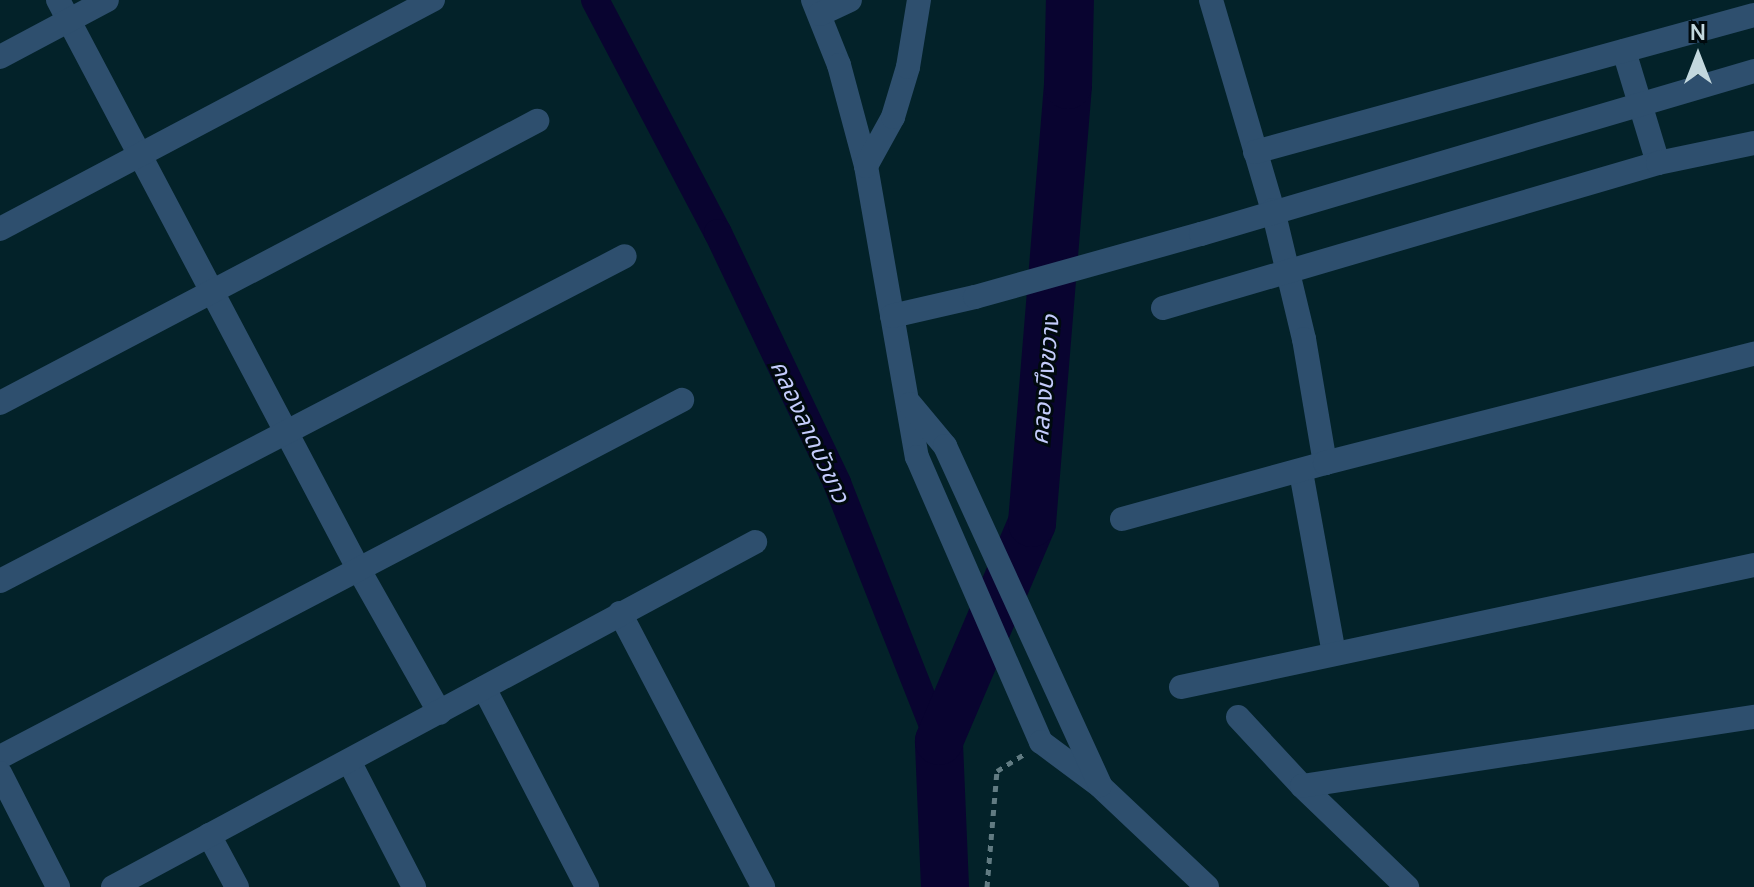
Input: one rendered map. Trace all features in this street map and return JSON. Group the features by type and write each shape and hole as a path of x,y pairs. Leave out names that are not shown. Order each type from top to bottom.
{"street":[{"path":"0,57 64,10 107,0"},
{"path":"0,229 433,0"},
{"path":"850,0 817,7 839,65 866,166 917,457 1041,742 1100,786 1207,887"},
{"path":"866,166 893,117 908,67 919,0"},
{"path":"1211,0 1273,210 1304,339 1325,463"},
{"path":"64,10 359,570 440,713"},
{"path":"1255,152 1754,15"},
{"path":"1624,51 1658,163"},
{"path":"892,316 975,297 1201,234 1273,210 1754,71"},
{"path":"0,403 537,121"},
{"path":"1163,308 1658,163 1754,143"},
{"path":"0,581 287,429 625,256"},
{"path":"1122,519 1325,463 1754,354"},
{"path":"0,757 682,400"},
{"path":"909,402 945,446 1100,786"},
{"path":"1301,472 1334,653"},
{"path":"113,887 755,542"},
{"path":"1181,687 1754,565"},
{"path":"620,613 763,887"},
{"path":"484,688 587,887"},
{"path":"1238,717 1302,786 1407,887"},
{"path":"1302,786 1754,717"},
{"path":"349,761 414,887"},
{"path":"0,773 58,887"},
{"path":"209,835 237,887"}],"path":[{"path":"987,887 997,771"}],"waterway":[{"name":"คลองลาดบัวขาว","path":"595,0 718,233 837,483 939,741"},
{"name":"คลองบึงขวาง","path":"945,887 939,741 1032,523 1068,85 1070,0"}]}
